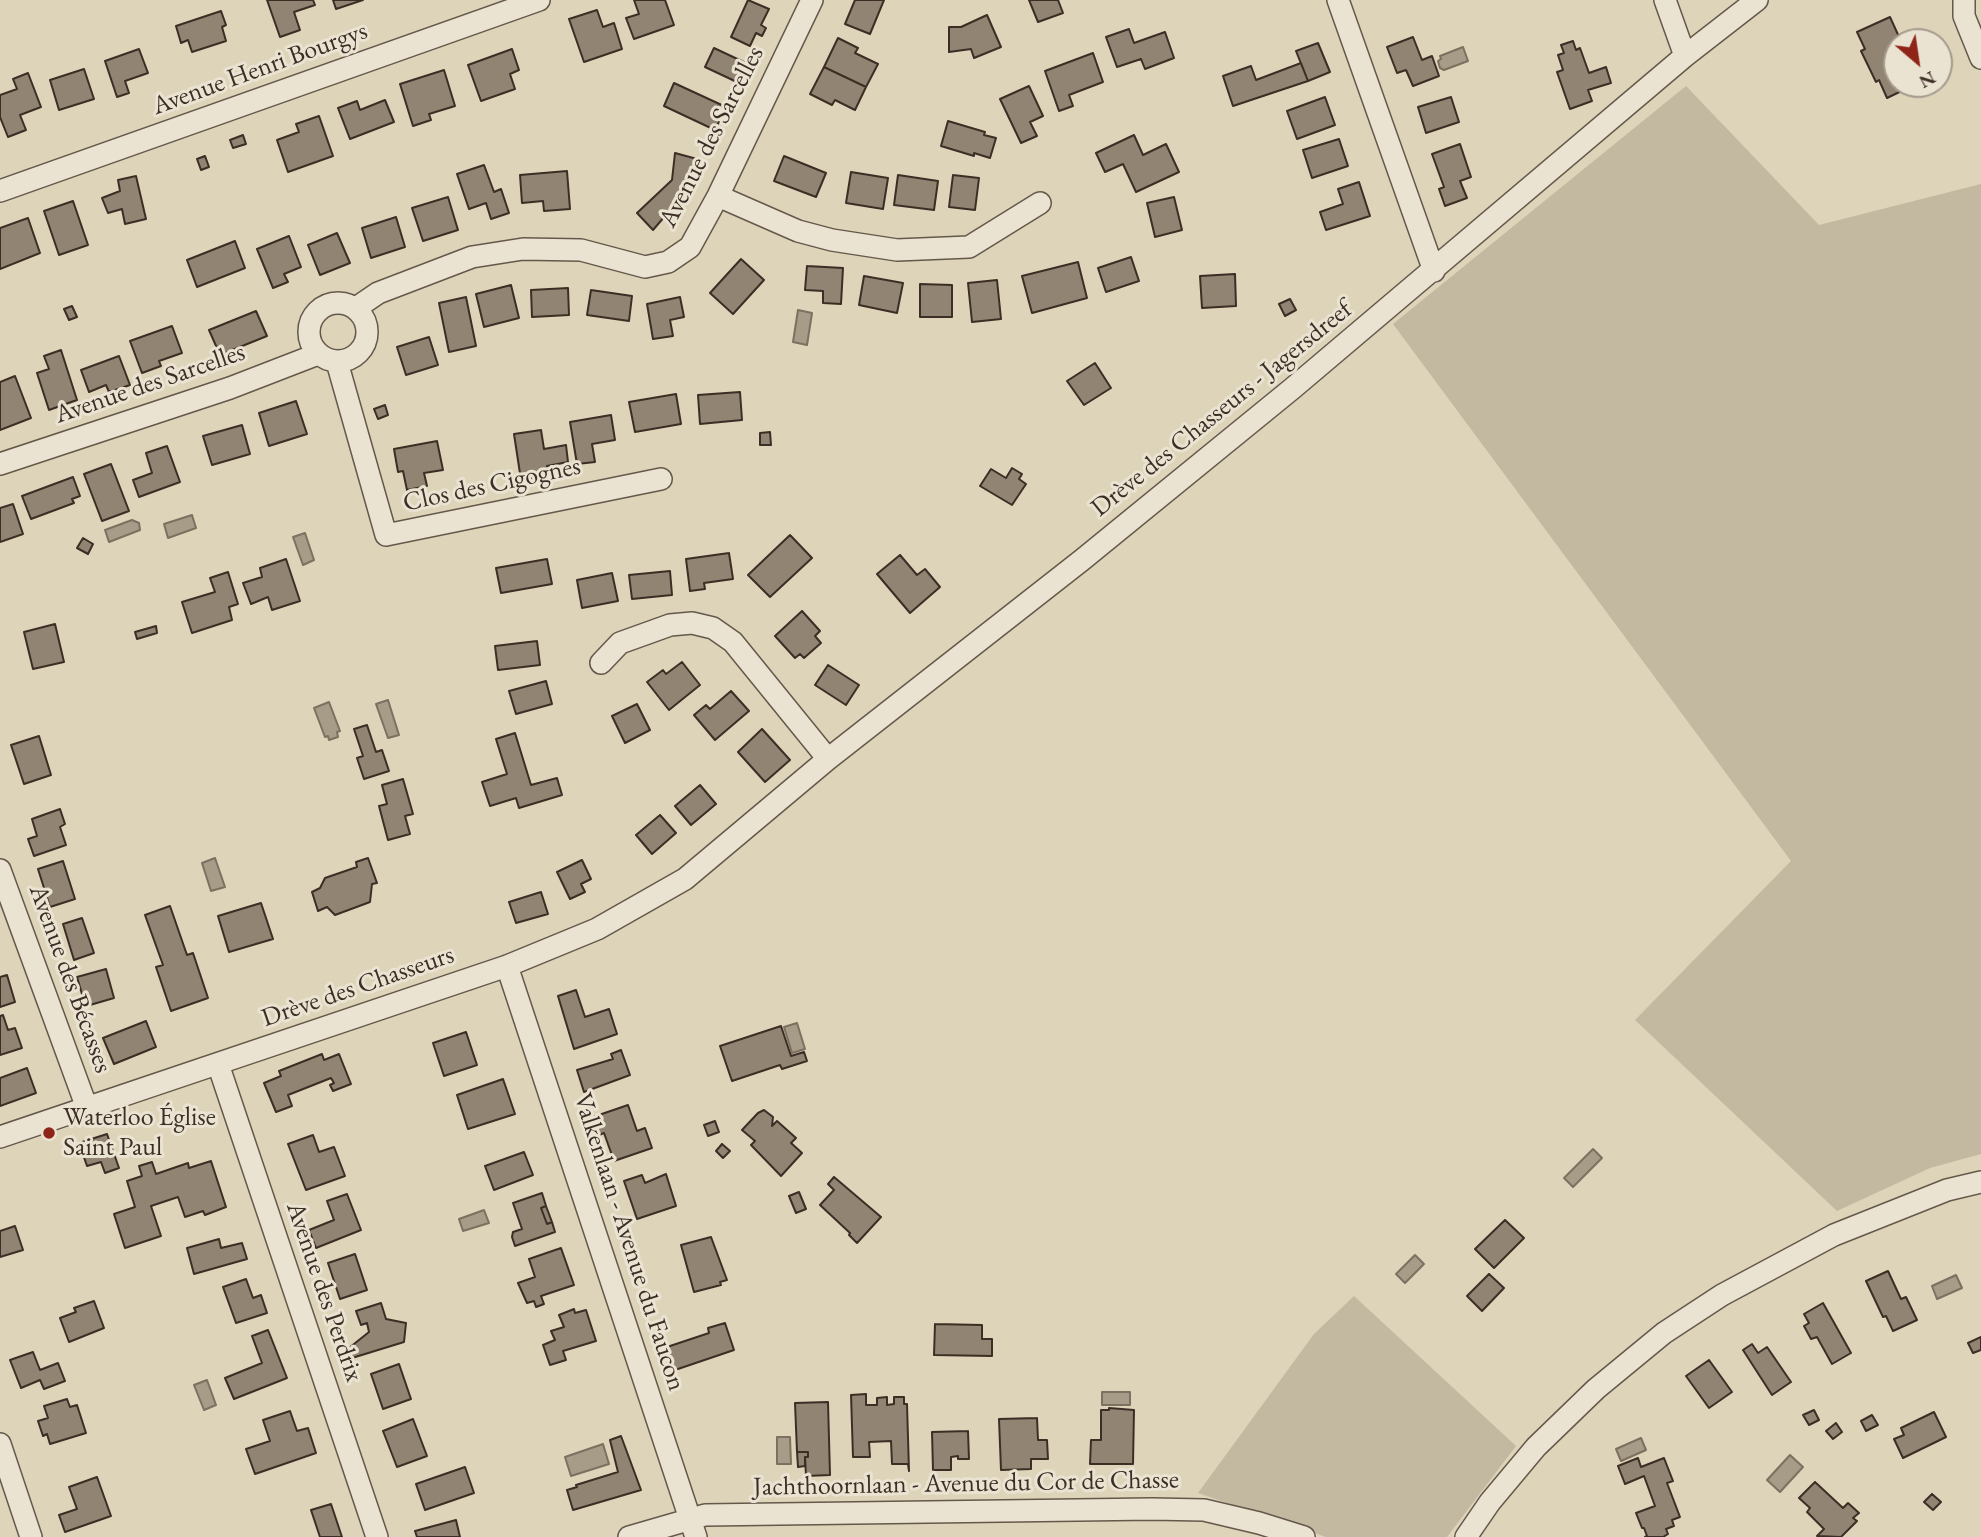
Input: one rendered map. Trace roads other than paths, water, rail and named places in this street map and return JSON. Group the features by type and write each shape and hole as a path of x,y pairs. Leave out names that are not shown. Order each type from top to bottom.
{"street":[{"name":"Avenue Henri Bourgys","path":"0,191 539,0"},
{"name":"Avenue des Sarcelles","path":"356,308 378,293 472,257 523,249 581,250 645,267 668,262 690,247 718,196 811,0"},
{"path":"1338,0 1434,271"},
{"path":"1665,0 1685,56"},
{"name":"Drève des Chasseurs - Jagersdreef","path":"716,854 828,759 1082,560 1434,271 1685,56 1757,0"},
{"path":"1964,0 1964,16 1981,58"},
{"path":"718,196 798,231 832,240 897,250 969,247 1040,203"},
{"path":"343,303 356,308 367,323 365,347 353,359 327,358 308,335 312,319 324,306 343,303"},
{"name":"Avenue des Sarcelles","path":"0,464 327,358"},
{"name":"Clos des Cigognes","path":"327,358 386,535 660,479"},
{"path":"601,663 620,643 670,625 692,623 713,628 733,642 828,759"},
{"name":"Drève des Chasseurs","path":"0,1137 571,941 633,910 685,879 716,854"},
{"name":"Avenue des Bécasses","path":"0,870 87,1108"},
{"name":"Valkenlaan - Avenue du Faucon","path":"507,965 693,1527"},
{"name":"Avenue des Perdrix","path":"218,1064 377,1537"},
{"path":"1466,1537 1490,1502 1536,1447 1596,1389 1664,1333 1722,1294 1834,1235 1947,1190 1981,1182"},
{"path":"0,1444 31,1537"},
{"name":"Jachthoornlaan - Avenue du Cor de Chasse","path":"629,1537 693,1527 748,1514 1204,1510 1304,1537"}],"place":[{"name":"Waterloo Église Saint Paul","path":"49,1133"}]}
